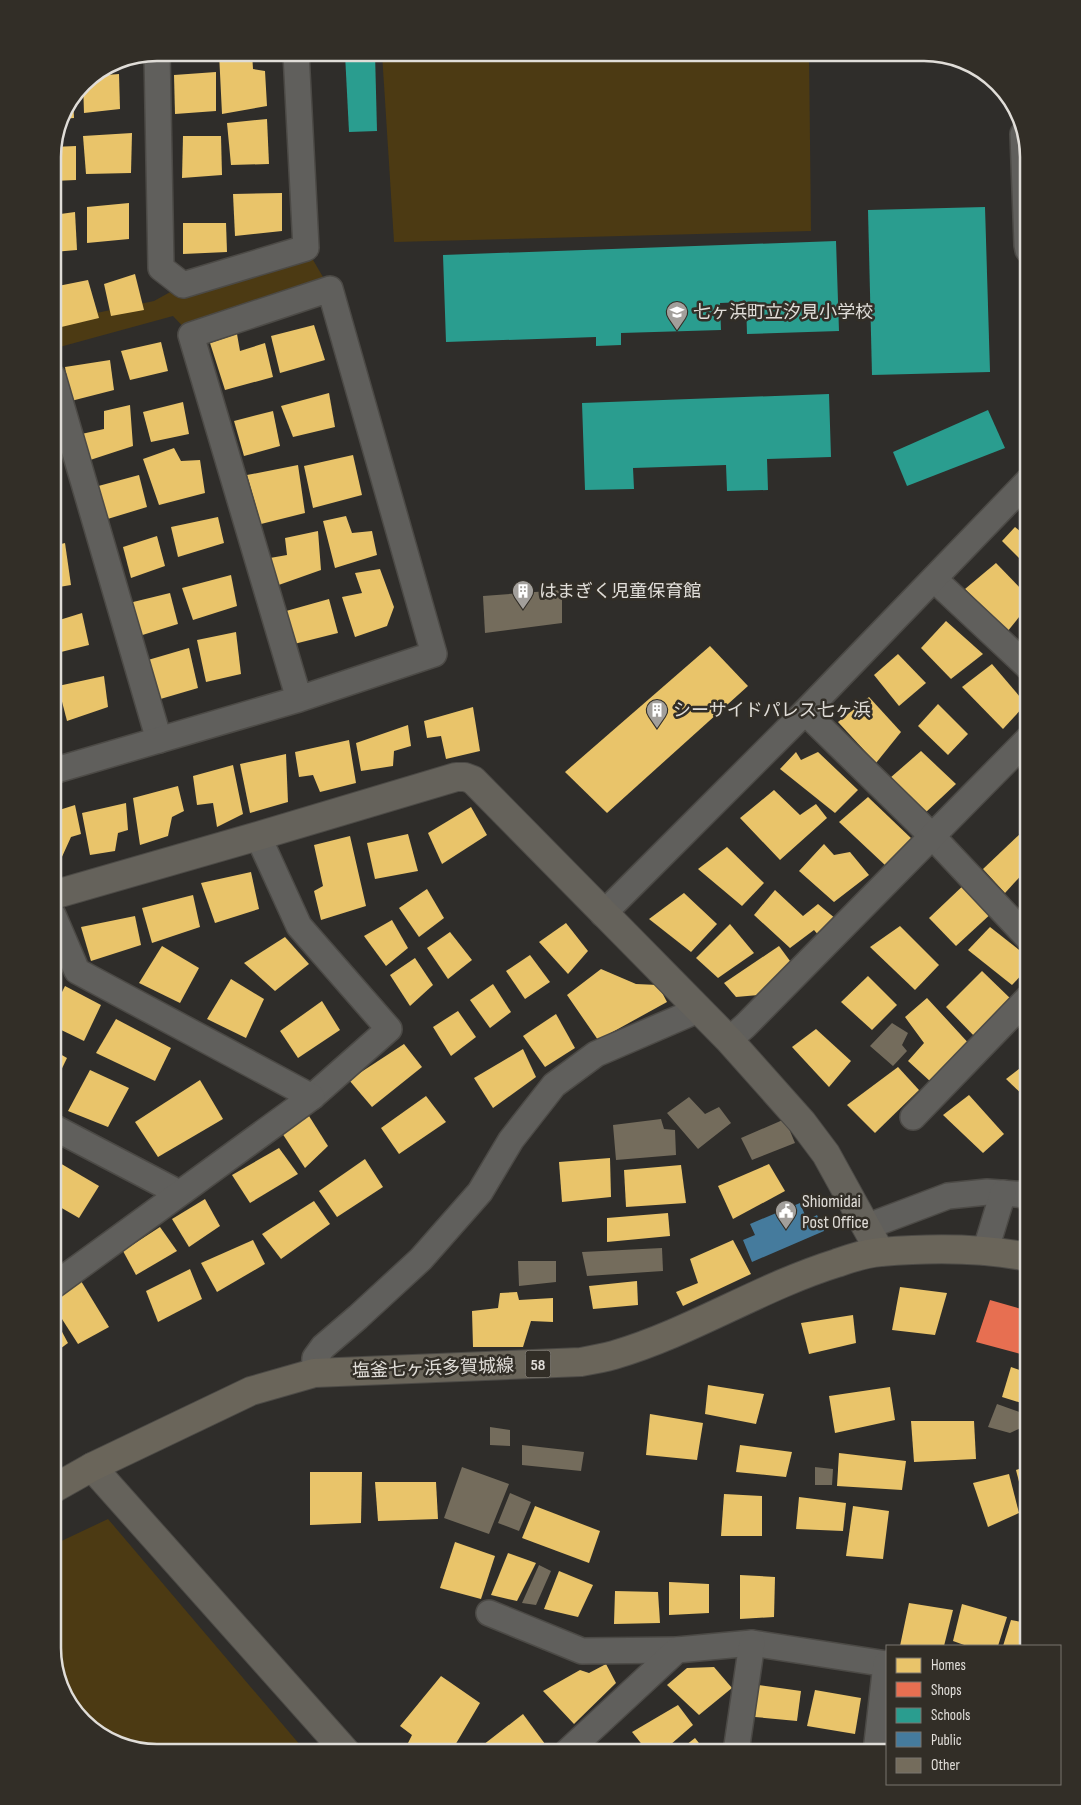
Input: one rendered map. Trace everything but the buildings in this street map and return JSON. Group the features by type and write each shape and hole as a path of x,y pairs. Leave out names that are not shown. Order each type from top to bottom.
{"main road":[{"name":"塩釜七ヶ浜多賀城線","path":"61,1483 251,1391 314,1373 581,1362 612,1356 681,1331 793,1279 838,1262 880,1252 946,1250 1020,1256"}],"street":[{"path":"157,61 161,268 183,285 306,248 296,61"},
{"path":"61,769 299,699 434,654 330,289 191,334 299,699"},
{"path":"61,404 159,740"},
{"path":"603,914 805,712 1020,489"},
{"path":"934,579 1020,660"},
{"path":"805,712 933,837 1020,929"},
{"path":"729,1040 933,837 1020,747"},
{"path":"61,893 456,777 465,777 473,780 729,1040 802,1122 826,1154 880,1252"},
{"path":"61,1279 312,1097 389,1030 299,926 258,836"},
{"path":"61,934 77,971 312,1097"},
{"path":"913,1117 1020,1006"},
{"path":"314,1373 315,1358 323,1347 421,1259 480,1192 511,1140 554,1085 596,1054 698,1010"},
{"path":"61,1131 179,1193"},
{"path":"866,1227 948,1196 987,1192 1020,1194"},
{"path":"985,1252 1003,1193"},
{"path":"92,1467 339,1744"},
{"path":"489,1613 582,1651 677,1650 752,1643 886,1664"},
{"path":"737,1744 752,1643"},
{"path":"577,1744 677,1650"},
{"path":"877,1744 886,1672"}],"shaded area":[{"path":"383,61 809,61 811,231 394,242"},
{"path":"306,248 330,289 191,335 173,316 61,347 61,320 154,301 183,285"},
{"path":"108,1519 299,1744 151,1744 126,1739 104,1728 94,1720 77,1701 66,1679 63,1667 61,1654 61,1541"}],"place":[{"name":"七ヶ浜町立汐見小学校","path":"677,331"},
{"name":"はまぎく児童保育館","path":"523,610"},
{"name":"シーサイドパレス七ヶ浜","path":"657,729"},
{"name":"Shiomidai Post Office","path":"786,1230"}]}
